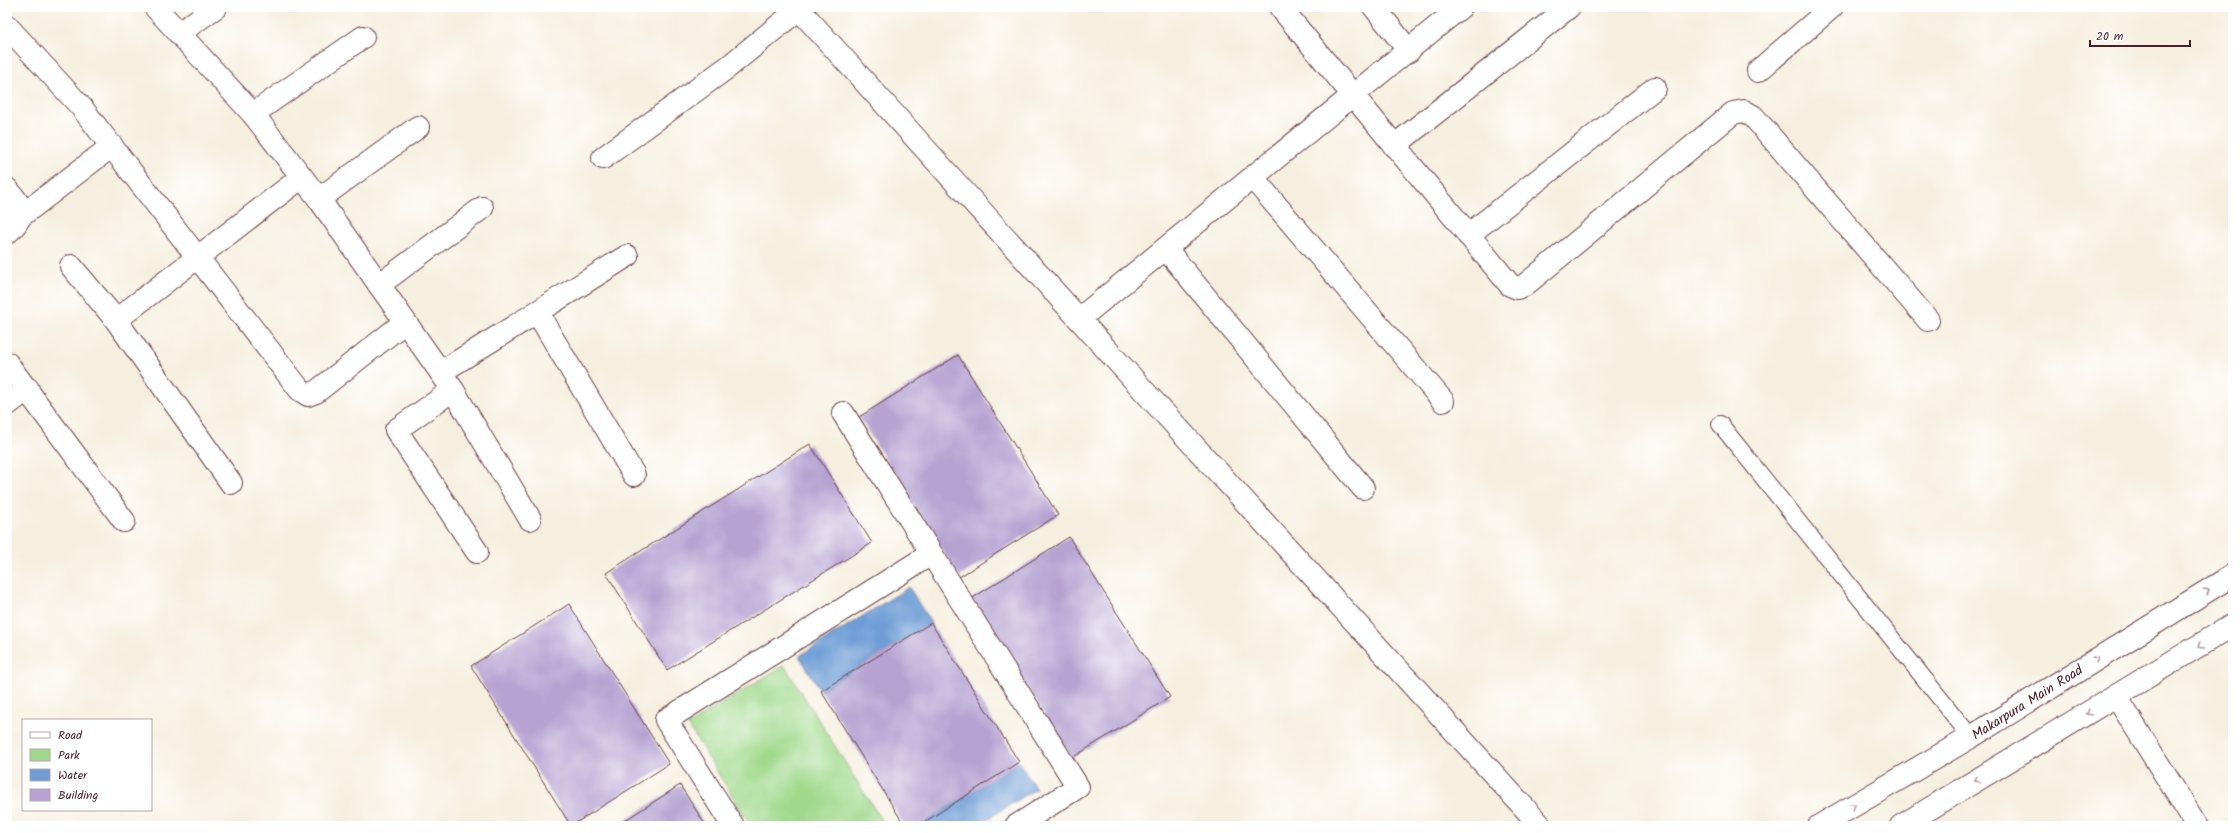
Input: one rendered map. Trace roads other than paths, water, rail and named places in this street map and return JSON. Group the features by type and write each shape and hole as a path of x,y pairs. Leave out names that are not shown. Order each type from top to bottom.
{"main road":[{"path":"155,7 253,114 319,199 453,390 530,519"},
{"path":"179,33 216,7"},
{"path":"1280,7 1510,285 1517,288 1525,285 1733,114 1744,111 1754,116 1928,320"},
{"path":"1374,7 1409,51"},
{"path":"1079,319 1353,97 1461,7"},
{"path":"1394,146 1569,7"},
{"path":"1758,71 1832,7"},
{"path":"603,158 728,68 798,8 1541,826"},
{"path":"7,26 82,108 300,390 308,394 316,392 405,322"},
{"path":"253,114 362,37"},
{"path":"1468,234 1655,88"},
{"path":"319,199 418,127"},
{"path":"7,233 18,223 21,216 112,146"},
{"path":"116,320 302,177"},
{"path":"1253,178 1443,401"},
{"path":"7,188 18,201 21,216"},
{"path":"379,285 482,208"},
{"path":"1166,249 1363,488"},
{"path":"441,372 627,256"},
{"path":"71,266 116,320 231,483"},
{"path":"537,312 634,475"},
{"path":"7,363 28,389 124,521"},
{"path":"7,405 28,389"},
{"path":"453,390 396,430 477,552"},
{"path":"842,413 1078,787 1016,826"},
{"path":"733,826 666,720 931,554"},
{"name":"Makarpura Main Road","path":"1820,826 1971,737 2233,575"},
{"path":"1901,826 2233,625"},
{"path":"2116,696 2196,826"}],"lane":[{"path":"1720,424 1971,737"}],"water":[{"path":"909,587 931,623 821,691 799,656"},
{"path":"1019,762 1036,789 976,826 918,826"}]}
